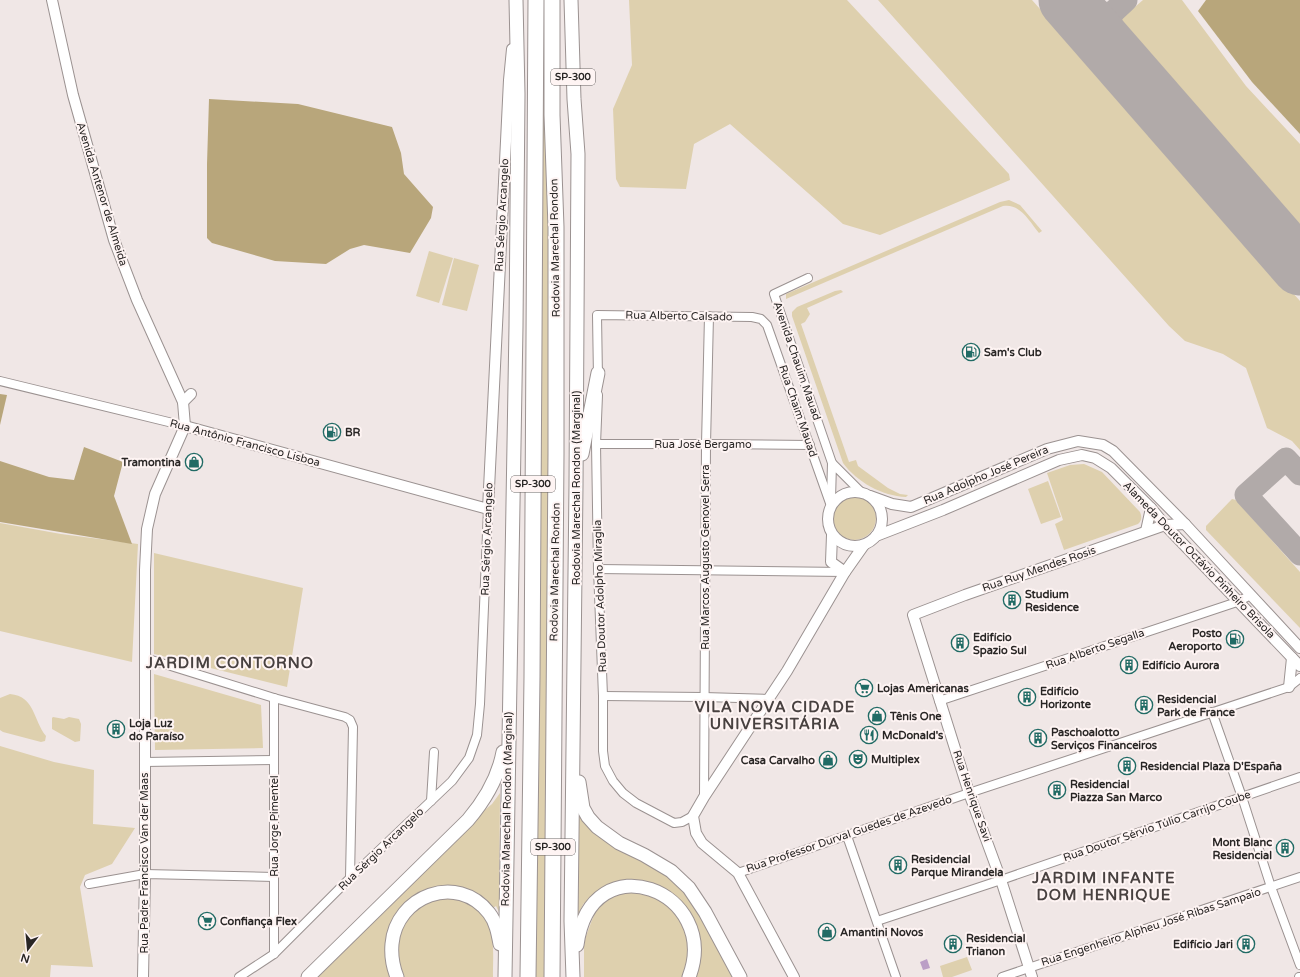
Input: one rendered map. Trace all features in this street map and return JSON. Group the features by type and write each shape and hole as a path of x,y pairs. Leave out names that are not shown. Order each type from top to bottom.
{"highway":[{"name":"Rua Sérgio Arcangelo","path":"516,0 516,17"},
{"name":"Rodovia Marechal Rondon","path":"528,977 532,669 536,0"},
{"name":"Rodovia Marechal Rondon","path":"552,0 552,116 556,228 556,469 552,977"},
{"name":"Rodovia Marechal Rondon (Marginal)","path":"571,0 574,99 578,154 571,921 573,977"},
{"name":"Rodovia Marechal Rondon (Marginal)","path":"504,977 516,296 518,94 516,17"},
{"path":"576,485 598,373"},
{"path":"308,977 468,820 477,809 493,783 501,762 509,719"},
{"path":"573,738 580,795 588,817 608,836 670,871 689,888 705,912 740,977"},
{"path":"573,977 579,933 590,909 597,900 613,889 632,886 647,888 662,893 684,916 691,930 694,945 693,963 689,977"},
{"path":"397,977 392,956 392,938 397,924 406,910 418,900 444,892 454,893 472,899 489,913 498,932 504,977"}],"street":[{"name":"Avenida Antenor de Almeida","path":"52,0 73,95 114,240 137,300 183,402 185,426"},
{"name":"Rua Sérgio Arcangelo","path":"239,977 274,954 350,878 452,781 470,758 477,735 480,704 509,80 516,17"},
{"name":"Avenida Chauim Mauad","path":"808,278 774,294 832,463 831,506"},
{"name":"Rua Alberto Calsado","path":"597,315 762,318"},
{"name":"Rua Doutor Adolpho Miraglia","path":"597,315 598,373 596,444 598,568 603,696 603,751 605,766 613,781 623,793 636,803 665,819 674,822 682,822 693,816"},
{"name":"Rua Marcos Augusto Genovel Serra","path":"704,797 706,444 709,316"},
{"name":"Rua Chaim Mauad","path":"762,318 767,324 831,506"},
{"name":"Rua Antônio Francisco Lisboa","path":"0,382 185,426 488,509"},
{"path":"183,402 191,394"},
{"name":"Rua Padre Francisco Van der Maas","path":"143,977 146,874 145,658 147,529 155,494 185,426"},
{"name":"Rua Adolpho José Pereira","path":"866,494 892,504 911,507 1047,449 1078,441 1103,445"},
{"name":"Rua José Bergamo","path":"596,444 810,445"},
{"name":"Alameda Doutor Octávio Pinheiro Brisola","path":"1103,445 1113,451 1185,524 1300,648"},
{"name":"Rua Adolpho José Pereira","path":"876,536 943,510 1059,460 1082,455 1095,458"},
{"name":"Alameda Doutor Octávio Pinheiro Brisola","path":"1095,458 1111,468 1151,508 1237,602 1300,666"},
{"name":"Avenida Chauim Mauad","path":"832,463 866,494"},
{"path":"853,492 866,494 877,503 881,511 881,528 871,542 864,545 846,545 838,541 832,535 829,528 827,521 831,506 836,499 844,494 853,492"},
{"path":"1146,531 1151,508"},
{"name":"Rua Ruy Mendes Rosis","path":"913,615 1146,531 1165,525 1185,524"},
{"path":"832,535 831,562 845,572"},
{"path":"794,977 738,873 702,843 696,833 693,816 787,671 845,572 864,545"},
{"path":"598,568 845,572"},
{"name":"Rua Alberto Segalla","path":"939,701 1237,602 1251,595"},
{"name":"Rua Henrique Savi","path":"913,615 969,793 1001,880 1030,973"},
{"path":"145,658 274,698 343,716 350,720 353,727 350,878"},
{"path":"1289,687 1292,658"},
{"name":"Rua Professor Durval Guedes de Azevedo","path":"738,873 969,793 1289,687 1300,678"},
{"path":"603,696 769,699"},
{"name":"Rua Jorge Pimentel","path":"274,698 274,954"},
{"path":"1212,712 1242,797 1271,887 1300,965"},
{"path":"431,801 434,752"},
{"path":"145,762 274,760"},
{"name":"Rua Doutor Sérvio Túlio Carrijo Coube","path":"877,921 1300,777"},
{"path":"847,836 896,977"},
{"path":"89,884 146,874 274,878"},
{"name":"Rua Engenheiro Alpheu José Ribas Sampaio","path":"1002,977 1030,973 1300,877"},
{"path":"144,964 150,977"}],"shaded area":[{"path":"629,0 847,0 1009,174 1010,180 880,235 843,224 730,124 694,144 686,189 620,187 616,179 613,109 632,65"},
{"path":"878,0 1032,0 1300,301 1300,450 1292,441 1267,428 1246,368 1223,354 1185,341 1169,326"},
{"path":"1143,0 1182,0 1246,86 1300,144 1300,227 1120,24 1122,18"},
{"path":"1206,0 1300,0 1300,134 1252,82 1198,11"},
{"path":"542,37 545,37 550,193 550,362 545,977 535,977"},
{"path":"209,99 298,104 392,127 401,153 404,174 433,207 431,218 410,253 364,245 350,249 326,264 275,261 212,243 207,238"},
{"path":"1009,200 1020,205 1042,231 1039,233 1028,218 1019,210 1014,207 1003,206 786,299 786,294 1000,202"},
{"path":"429,251 453,258 439,303 416,296"},
{"path":"454,258 479,265 467,311 442,305"},
{"path":"841,290 843,292 807,308 810,314 805,322 801,324 849,462 856,460 858,466 888,488 900,494 908,495 906,497 888,494 871,487 855,476 843,463 792,316 792,312 797,307 835,291"},
{"path":"0,394 7,395 0,425"},
{"path":"84,447 123,462 114,496 132,544 0,522 0,461 49,477 74,480"},
{"path":"1084,464 1102,472 1140,512 1141,518 1138,524 1064,550 1055,524 1063,520 1047,473 1070,465"},
{"path":"1048,481 1061,517 1041,524 1028,489"},
{"path":"850,496 858,496 870,502 876,514 876,522 870,534 858,540 850,540 838,534 832,522 832,514 838,502"},
{"path":"1232,499 1236,500 1300,572 1300,628 1206,530 1206,526"},
{"path":"0,523 61,534 138,544 132,662 0,631"},
{"path":"154,553 303,588 287,687 154,654"},
{"path":"154,674 261,705 263,748 155,750"},
{"path":"10,694 24,699 29,704 46,736 45,741 41,742 0,730 0,698"},
{"path":"53,717 64,719 69,717 79,719 81,724 80,741 75,742 52,729"},
{"path":"0,746 54,762 94,770 93,824 135,828 112,864 85,875 80,887 93,967 51,965 50,977 0,977"},
{"path":"500,793 499,912 496,906 493,908 480,896 415,896 398,910 393,917 387,933 385,951 387,969 390,977 315,977 475,818 492,804"},
{"path":"579,816 586,823 667,875 686,891 736,977 696,977 700,953 696,928 692,918 650,884 630,880 621,881 603,888 586,904 584,903 578,914"},
{"path":"620,891 659,897 682,921 689,947 684,977 584,977 584,946 592,920 599,904"},
{"path":"454,897 470,903 487,921 492,938 493,977 403,977 396,946 406,917 426,901"},
{"path":"967,957 972,970 952,977 943,977 940,966"},
{"path":"927,959 930,968 923,970 920,962"}],"taxiway":[{"path":"1111,14 1126,0"},
{"path":"1076,10 1111,14 1109,49"},
{"path":"1300,474 1286,459 1246,495 1300,554"}],"runway":[{"path":"1067,0 1300,267"}],"place":[{"name":"Sam's Club","path":"971,352"},
{"name":"BR","path":"332,432"},
{"name":"Tramontina","path":"194,462"},
{"name":"Studium Residence","path":"1012,600"},
{"name":"Posto Aeroporto","path":"1235,639"},
{"name":"Edifício Spazio Sul","path":"960,643"},
{"name":"Edifício Aurora","path":"1129,665"},
{"name":"Lojas Americanas","path":"864,688"},
{"name":"Edifício Horizonte","path":"1027,697"},
{"name":"Residencial Park de France","path":"1144,705"},
{"name":"Tênis One","path":"877,716"},
{"name":"Loja Luz do Paraíso","path":"116,729"},
{"name":"McDonald's","path":"869,735"},
{"name":"Paschoalotto Serviços Financeiros","path":"1038,738"},
{"name":"Multiplex","path":"858,759"},
{"name":"Casa Carvalho","path":"828,760"},
{"name":"Residencial Plaza D'España","path":"1127,766"},
{"name":"Residencial Piazza San Marco","path":"1057,790"},
{"name":"Mont Blanc Residencial","path":"1285,848"},
{"name":"Residencial Parque Mirandela","path":"898,865"},
{"name":"Confiança Flex","path":"207,921"},
{"name":"Amantini Novos","path":"827,932"},
{"name":"Residencial Trianon","path":"953,944"},
{"name":"Edifício Jari","path":"1246,944"}],"district":[{"name":"JARDIM CONTORNO","path":"230,663"},
{"name":"VILA NOVA CIDADE UNIVERSITÁRIA","path":"775,716"},
{"name":"JARDIM INFANTE DOM HENRIQUE","path":"1104,886"}]}
